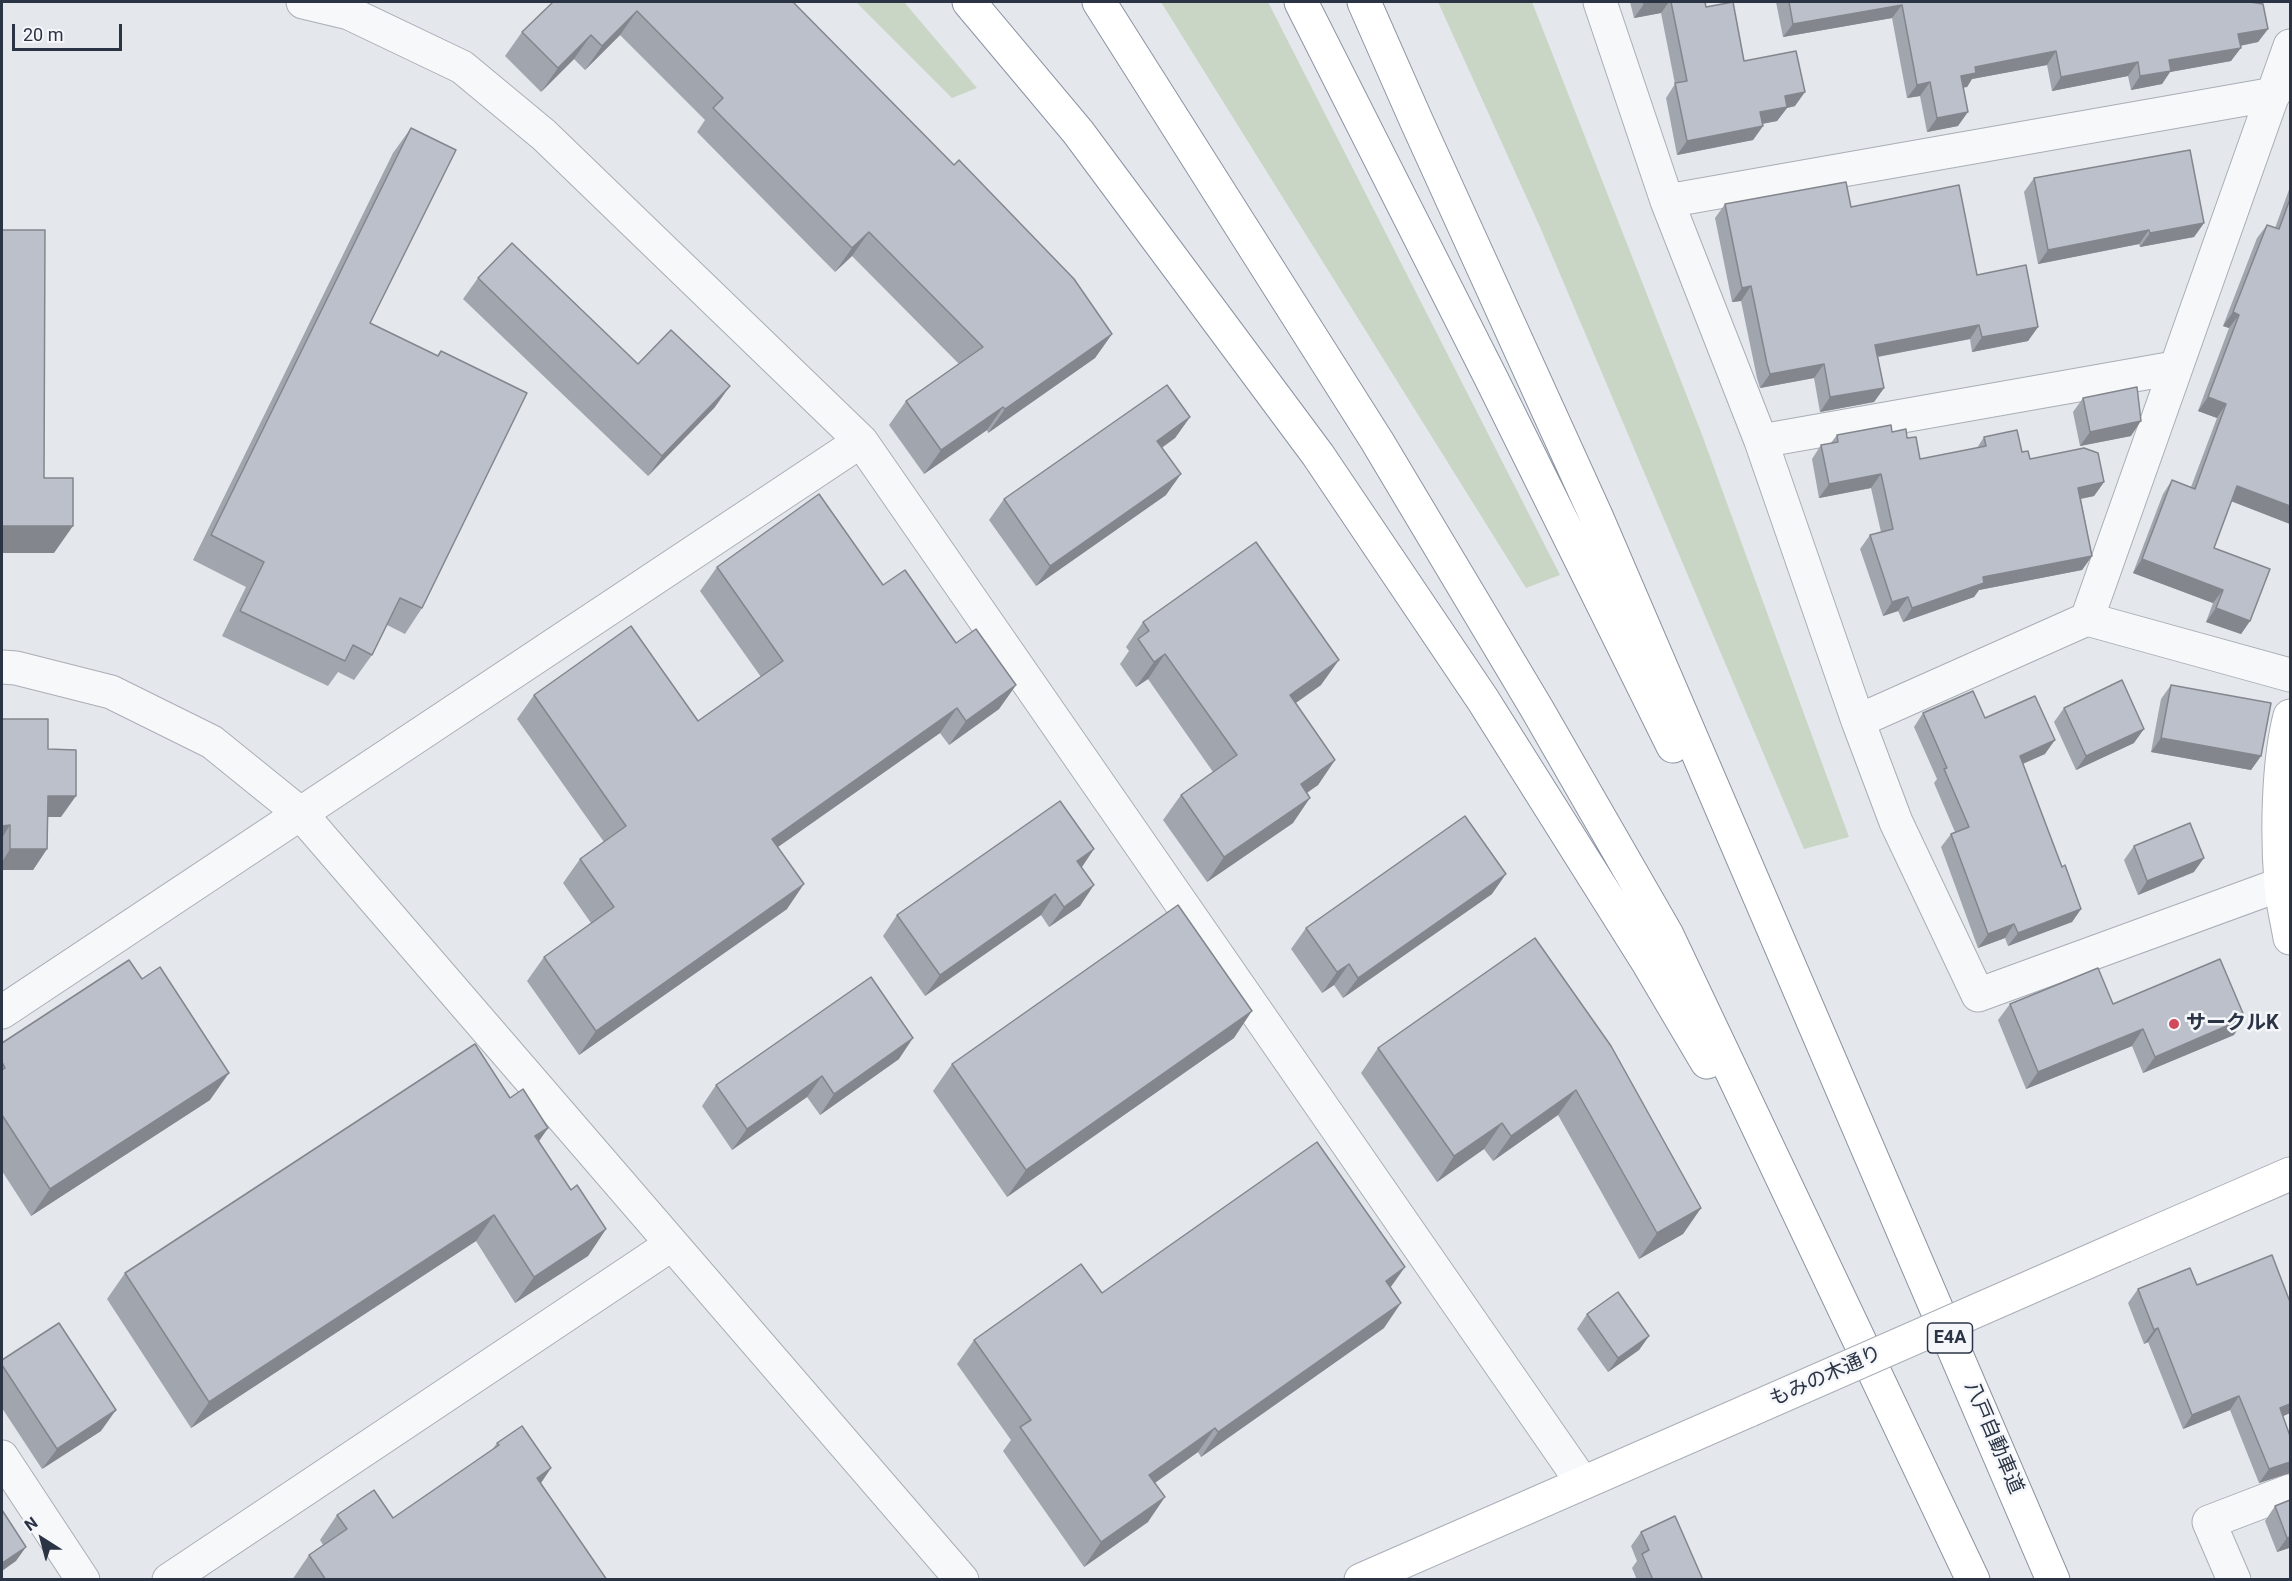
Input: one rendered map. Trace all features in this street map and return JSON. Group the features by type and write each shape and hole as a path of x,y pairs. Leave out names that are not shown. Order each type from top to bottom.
{"main road":[{"path":"969,2 1078,132 1318,455 1483,700 1642,953 1820,1255"},
{"path":"1099,2 1377,441 1537,709 1667,935 1973,1580"},
{"path":"1300,2 1491,378 1846,1098"},
{"path":"1364,2 1597,518 1846,1098"},
{"path":"2290,716 2282,774 2279,828 2290,938"},
{"name":"八戸自動車道","path":"1846,1098 2053,1580"},
{"name":"もみの木通り","path":"1361,1580 2290,1174"}],"street":[{"path":"303,2 349,13 462,67 544,135 861,441 1582,1482"},
{"path":"1600,2 1667,201 1761,441 1858,721 1896,822 1977,995 2286,883"},
{"path":"2087,619 2174,368 2290,46"},
{"path":"1667,201 2274,94"},
{"path":"1761,441 2174,368"},
{"path":"2,1012 861,441"},
{"path":"1858,721 2087,619 2290,675"},
{"path":"2,667 16,668 111,692 212,741 301,814 962,1580"},
{"path":"169,1580 672,1244"},
{"path":"2,1457 83,1580"},
{"path":"2234,1580 2209,1522 2290,1491"}],"green space":[{"path":"856,2 904,2 977,88 952,98"},
{"path":"1161,2 1268,2 1560,575 1526,588"},
{"path":"1438,2 1532,2 1701,432 1849,837 1804,849 1540,227"}],"building":[{"path":"553,2 793,2 954,165 959,160 1074,279 1112,334 1005,409 1003,407 941,450 906,401 983,347 869,232 852,248 713,108 723,98 637,11 602,46 591,35 558,68 522,32"},
{"path":"1671,2 1705,2 1706,7 1733,2 1744,61 1796,51 1805,92 1785,96 1787,107 1760,112 1763,126 1687,141 1675,83 1687,81"},
{"path":"1789,2 2250,2 2263,4 2268,29 2238,34 2241,48 2169,60 2171,71 2140,76 2138,62 2061,77 2056,51 1975,67 1976,73 1961,76 1968,112 1937,118 1930,82 1917,85 1902,5 1793,24"},
{"path":"411,128 456,150 370,323 438,356 441,351 527,393 422,608 400,598 372,655 353,645 345,661 240,611 264,562 211,535"},
{"path":"2190,150 2204,223 2150,233 2149,230 2048,250 2034,178"},
{"path":"1846,182 1851,207 1959,185 1977,275 2026,265 2038,327 1982,337 1979,325 1875,345 1884,388 1830,397 1824,364 1770,374 1751,286 1742,288 1725,204"},
{"path":"2290,199 2290,506 2237,486 2214,548 2270,569 2250,621 2216,608 2223,590 2142,559 2172,480 2195,489 2226,404 2208,397 2239,315 2233,312 2267,225 2279,229"},
{"path":"2,230 45,230 44,478 73,478 73,526 2,526"},
{"path":"512,243 638,364 671,330 730,386 662,456 478,278"},
{"path":"1167,385 1190,417 1157,441 1181,474 1050,566 1004,499"},
{"path":"2137,387 2141,421 2090,432 2083,398"},
{"path":"1891,425 1892,432 1906,429 1907,438 1916,437 1920,459 1986,446 1984,437 2017,430 2022,452 2028,451 2030,459 2084,448 2098,453 2104,482 2078,488 2092,556 1983,577 1984,583 1912,608 1908,597 1892,602 1870,535 1893,529 1881,474 1829,484 1821,445 1838,442 1837,435"},
{"path":"819,494 883,585 905,570 956,643 976,629 1016,685 966,721 957,708 772,839 804,884 596,1031 544,957 614,907 580,859 626,826 534,695 631,626 698,721 783,661 717,567"},
{"path":"1256,542 1339,660 1290,695 1335,760 1301,784 1310,798 1224,857 1181,795 1237,755 1165,654 1154,662 1138,639 1149,631 1143,622"},
{"path":"2122,680 2144,729 2086,756 2064,708"},
{"path":"2171,685 2271,703 2261,756 2161,738"},
{"path":"1973,691 1985,718 2035,696 2055,740 2020,756 2062,867 2065,865 2081,909 2018,933 2014,924 1988,934 1951,834 1969,827 1923,713"},
{"path":"2,719 48,719 48,749 76,750 76,796 48,796 47,849 10,849 10,825 2,826"},
{"path":"1060,801 1094,849 1077,861 1094,885 1064,907 1055,894 940,975 897,915"},
{"path":"1465,816 1506,874 1358,978 1349,964 1337,972 1306,928"},
{"path":"2190,823 2204,858 2147,881 2134,846"},
{"path":"1178,905 1252,1011 1026,1170 952,1064"},
{"path":"1535,938 1611,1046 1701,1208 1657,1233 1576,1090 1511,1136 1502,1123 1454,1156 1378,1048"},
{"path":"2220,959 2245,1018 2155,1057 2143,1029 2038,1072 2010,1004 2098,968 2113,1004"},
{"path":"129,960 142,979 160,967 229,1073 50,1189 2,1115 2,1070 5,1068 2,1062 2,1043"},
{"path":"871,977 913,1038 834,1094 822,1076 747,1129 716,1085"},
{"path":"475,1044 510,1098 523,1089 548,1128 535,1136 571,1190 577,1185 606,1229 534,1277 494,1215 209,1402 125,1273"},
{"path":"1317,1142 1405,1267 1386,1281 1401,1303 1218,1432 1215,1428 1149,1475 1165,1497 1101,1542 1020,1427 1031,1420 974,1340 1081,1264 1102,1293"},
{"path":"2272,1255 2290,1302 2290,1404 2280,1408 2290,1436 2290,1462 2269,1469 2239,1396 2192,1415 2158,1328 2154,1330 2138,1289 2190,1268 2197,1285"},
{"path":"1618,1292 1649,1336 1618,1358 1587,1314"},
{"path":"59,1323 116,1410 57,1449 2,1365 2,1360"},
{"path":"522,1426 551,1468 537,1478 607,1580 326,1580 309,1555 347,1529 337,1515 374,1490 393,1518 499,1445 497,1443"},
{"path":"2290,1500 2290,1537 2287,1538 2275,1506"},
{"path":"2,1510 26,1547 2,1563"},
{"path":"1675,1516 1703,1580 1653,1580 1642,1554 1649,1550 1641,1532"}],"place":[{"name":"サークルK","path":"2174,1024"}]}
